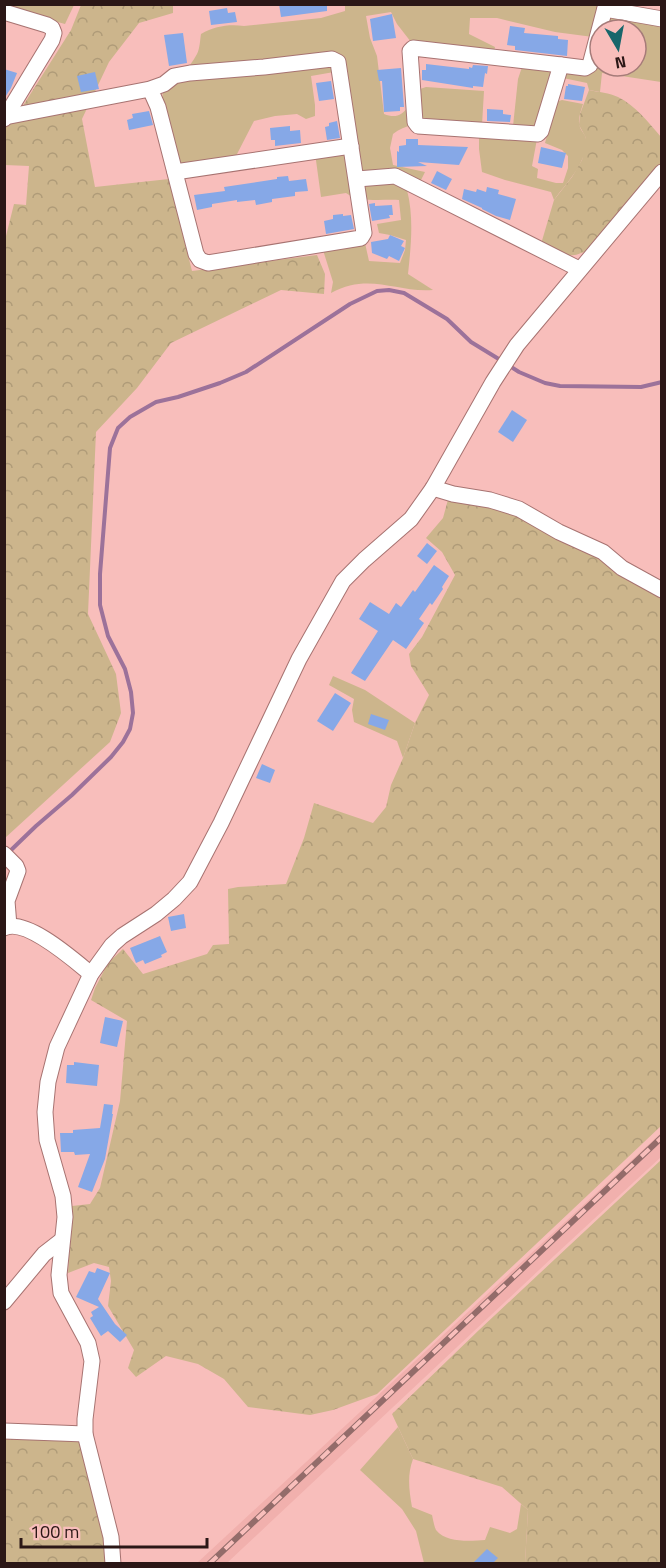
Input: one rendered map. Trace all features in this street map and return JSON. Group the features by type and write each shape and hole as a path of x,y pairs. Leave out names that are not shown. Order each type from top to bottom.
{"street":[{"path":"561,65 541,131 538,134 418,126 415,122 410,51 413,48 561,65 585,68 590,65 605,7 662,19"},
{"path":"4,12 46,25 52,28 54,33 5,118"},
{"path":"5,118 150,89 164,84 174,76 190,73 332,59 338,62 357,179 364,233 361,238 208,263 200,260 196,254 159,107 150,89"},
{"path":"175,172 351,146"},
{"path":"113,1563 111,1537 85,1434 92,1361 88,1343 61,1293 59,1275 65,1217 63,1196 47,1140 45,1112 48,1082 57,1047 91,974 112,945 156,914 190,882 221,823 299,659 344,581 364,560 411,519 433,488 513,351 662,172"},
{"path":"357,179 395,176 579,269"},
{"path":"433,488 490,500 519,509 603,552 621,568 662,590"},
{"path":"8,857 18,871 7,901 7,927 24,928 56,945 91,974"},
{"path":"4,1302 44,1254 62,1240"},
{"path":"4,1431 85,1434"}],"shaded area":[{"path":"661,1133 661,1157 227,1563 197,1563"}],"green space":[{"path":"4,5 74,5 65,24 6,8"},
{"path":"81,5 173,5 173,13 139,23 109,62 82,119 95,187 169,179 192,271 317,255 325,274 324,294 281,290 171,343 137,388 96,432 88,614 116,674 121,713 110,742 5,838 4,244 14,204 26,205 29,166 5,165 5,120 12,123 71,30"},
{"path":"345,5 602,5 598,18 588,18 588,36 555,32 497,18 470,18 469,34 495,47 494,52 411,42 391,12 366,16 370,38 377,56 384,114 396,116 401,114 417,90 426,87 484,91 482,125 424,123 402,128 393,134 390,148 393,165 425,172 420,182 407,190 411,221 408,274 433,290 358,284 331,293 333,282 323,250 365,243 369,261 400,263 406,240 379,233 377,224 401,220 399,200 364,199 346,193 321,197 315,153 345,148 334,72 311,76 315,116 306,119 297,114 254,121 236,156 180,165 162,100 163,91 182,74 194,59 199,49 201,34 222,26 321,18 345,11"},
{"path":"614,15 632,18 609,18"},
{"path":"648,21 661,23 661,82 635,78 648,78"},
{"path":"522,67 548,69 553,75 539,125 534,128 513,126 518,79"},
{"path":"566,72 588,73 588,78 601,78 600,92 589,90 587,83 563,78"},
{"path":"589,90 618,97 641,115 661,137 661,164 588,250 569,255 541,244 554,200 582,160 586,138 579,125 580,114"},
{"path":"562,100 583,104 579,121 586,138 580,165 554,200 551,192 482,172 479,137 537,139 532,166 538,169 537,178 563,183 568,168 568,156 562,150 545,143 556,102"},
{"path":"449,496 490,504 602,555 661,595 661,1126 377,1394 333,1410 310,1415 248,1407 224,1379 198,1364 166,1356 136,1377 128,1368 134,1350 108,1306 111,1281 109,1267 94,1263 68,1273 72,1206 90,1204 100,1188 120,1101 127,1021 91,1000 95,988 108,963 123,949 143,974 207,954 213,945 229,944 228,889 286,884 304,838 314,803 373,823 386,807 391,785 415,723 429,695 411,666 409,654 422,637 455,575 442,552 426,538 443,518"},
{"path":"333,676 365,690 415,723 403,758 397,741 354,722 352,710 354,699 329,685"},
{"path":"661,1160 661,1563 525,1563 528,1510 502,1487 413,1459 392,1414"},
{"path":"398,1427 413,1459 409,1483 412,1507 432,1515 436,1530 440,1534 452,1539 472,1541 485,1540 490,1527 510,1533 517,1529 521,1504 528,1510 525,1563 424,1563 416,1531 402,1509 360,1470"},
{"path":"4,1433 79,1439 103,1519 108,1563 5,1563"}],"building":[{"path":"279,4 327,4 327,11 281,17"},
{"path":"227,8 228,13 235,12 237,22 211,25 209,11"},
{"path":"392,14 396,38 373,41 370,19"},
{"path":"510,26 525,28 524,33 558,36 558,39 568,40 567,56 515,50 515,46 507,45"},
{"path":"183,33 187,63 169,66 164,35"},
{"path":"426,64 469,69 473,65 488,66 483,87 473,86 473,88 422,80 422,70 426,70"},
{"path":"401,68 404,107 400,107 400,111 384,112 382,81 379,81 377,70"},
{"path":"4,69 17,73 4,99"},
{"path":"95,72 99,89 81,92 77,76"},
{"path":"331,81 334,99 319,101 316,83"},
{"path":"568,84 585,87 582,101 564,99"},
{"path":"487,109 503,110 503,114 511,115 510,122 487,121"},
{"path":"149,111 153,125 129,130 127,120 133,118 132,114"},
{"path":"337,121 340,138 327,140 325,127"},
{"path":"290,126 290,131 300,130 301,143 275,146 275,140 271,140 270,128"},
{"path":"406,139 418,139 418,145 468,147 459,165 418,162 427,166 397,167 397,151 399,152 399,146 406,145"},
{"path":"541,147 566,153 562,168 538,163"},
{"path":"437,171 452,179 446,190 431,183"},
{"path":"288,176 289,181 306,179 308,191 295,192 295,196 272,199 272,202 256,205 255,200 237,202 237,200 212,204 212,207 197,210 194,195 225,191 224,187"},
{"path":"487,187 499,190 498,194 516,199 510,220 496,216 462,199 464,189 486,192"},
{"path":"375,203 375,206 392,205 393,215 389,215 390,218 372,221 369,204"},
{"path":"343,214 343,216 351,215 354,229 326,234 324,221 333,219 333,215"},
{"path":"390,235 404,241 401,246 405,248 399,261 389,256 387,259 372,253 371,242 388,239"},
{"path":"512,410 527,420 513,442 498,432"},
{"path":"427,543 437,551 427,564 417,556"},
{"path":"434,565 449,576 432,605 430,603 419,619 424,623 406,649 393,640 365,681 351,673 378,631 359,619 370,602 389,614 396,603 401,607 413,590 415,592"},
{"path":"335,693 351,703 333,731 317,721"},
{"path":"371,714 389,720 385,730 368,724"},
{"path":"262,764 275,770 270,783 256,778"},
{"path":"184,914 186,928 171,931 168,917"},
{"path":"160,936 167,952 161,955 162,957 145,964 143,960 136,963 130,948"},
{"path":"105,1017 123,1021 117,1047 100,1043"},
{"path":"74,1062 99,1065 97,1086 66,1083 67,1065 74,1065"},
{"path":"104,1104 113,1105 113,1114 105,1159 92,1192 78,1187 90,1154 75,1155 74,1152 61,1152 60,1133 100,1128"},
{"path":"97,1268 110,1273 98,1299 115,1324 127,1335 120,1342 108,1331 101,1336 90,1318 93,1316 91,1312 99,1307 76,1297 89,1271 95,1273"},
{"path":"487,1549 498,1558 493,1563 473,1563"}],"waterway":[{"path":"9,852 111,757 130,729 133,713 131,692 125,669 108,636 100,605 100,574 110,448 118,428 130,417 156,402 178,397 246,372 350,304 377,291 389,290 404,293 447,319 471,342 502,361"},
{"path":"508,365 545,383 560,386 641,387 662,382"}],"railway":[{"path":"209,1564 662,1137"}]}
